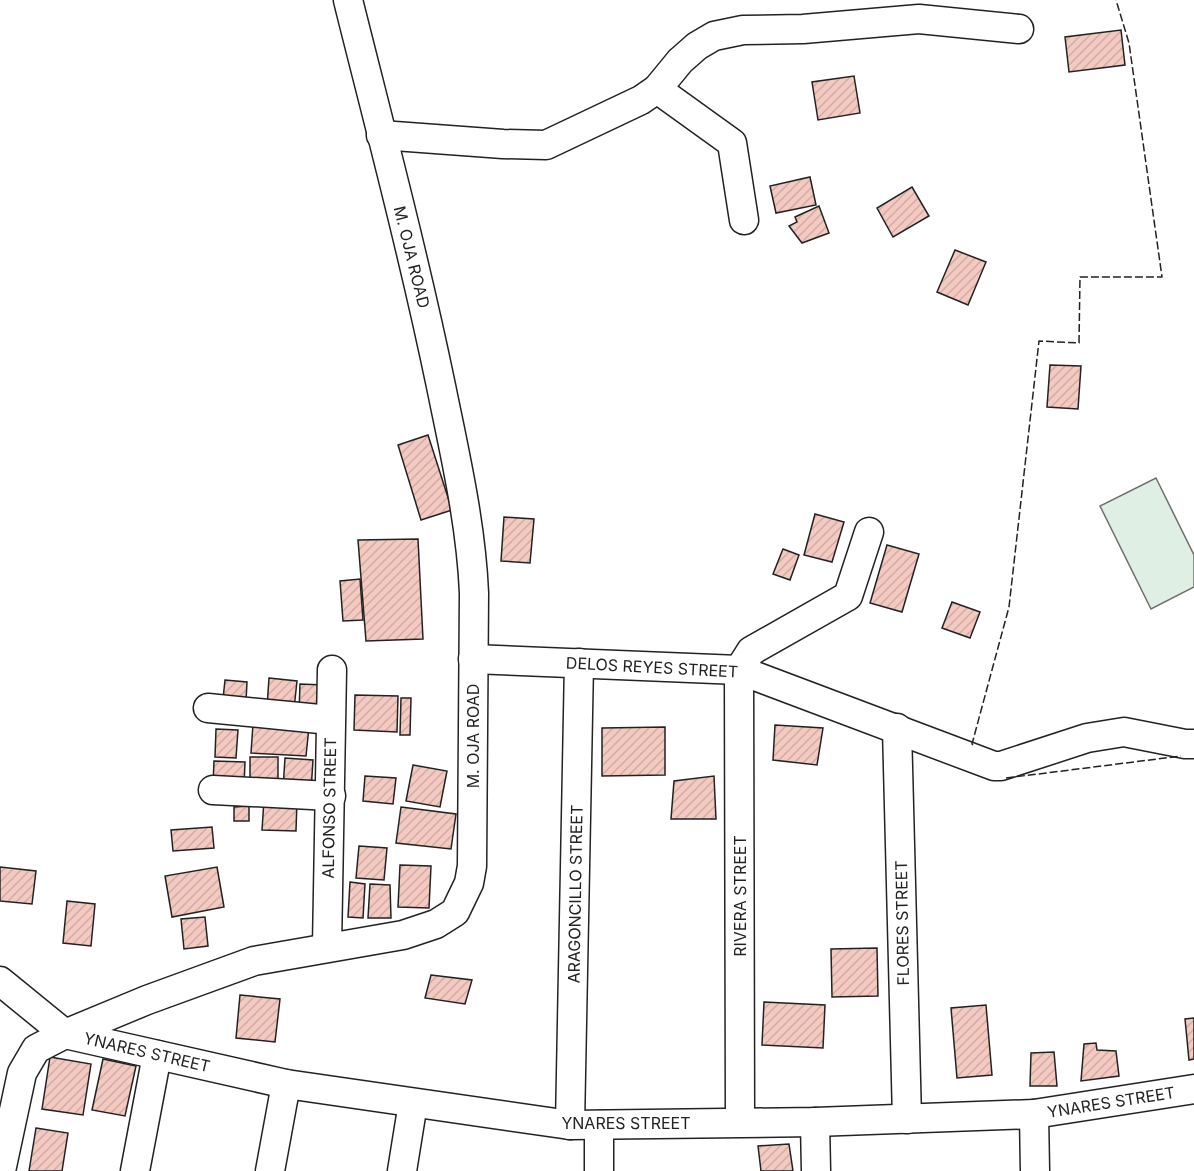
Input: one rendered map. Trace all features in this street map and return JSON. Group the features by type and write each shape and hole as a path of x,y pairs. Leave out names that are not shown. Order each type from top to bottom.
{"street":[{"name":"M. OJA ROAD","path":"1,1171 22,1073 36,1049 65,1034 147,1000 254,961 403,935 436,924 455,912 469,883 472,866 473,571 465,500 427,316 348,0"},
{"path":"381,135 546,145 641,100 657,89 680,61 697,46 714,36 743,30 803,29 919,19 1019,29"},
{"path":"657,89 732,143 744,220"},
{"path":"739,670 751,651 848,596 869,532"},
{"name":"DELOS REYES STREET","path":"473,659 739,670 994,766 1001,766 1087,738 1124,732 1194,744"},
{"name":"ARAGONCILLO STREET","path":"570,1125 579,663"},
{"name":"ALFONSO STREET","path":"327,947 332,670"},
{"name":"RIVERA STREET","path":"739,670 740,1122"},
{"path":"208,708 330,720"},
{"name":"FLORES STREET","path":"897,728 907,1119"},
{"path":"213,790 331,796"},
{"path":"0,981 65,1034"},
{"name":"YNARES STREET","path":"65,1034 286,1084 570,1125 815,1122 1034,1114 1194,1089"},
{"path":"135,1171 157,1055"},
{"path":"270,1171 286,1084"},
{"path":"402,1171 413,1103"},
{"path":"1034,1114 1035,1171"},
{"path":"815,1122 816,1171"},
{"path":"599,1125 599,1171"}],"green space":[{"path":"1156,478 1194,555 1194,587 1151,609 1100,506"}],"building":[{"path":"1121,30 1125,65 1069,72 1065,37"},
{"path":"854,76 860,113 818,120 812,82"},
{"path":"810,177 816,205 776,213 770,186"},
{"path":"912,187 929,216 893,237 877,208"},
{"path":"819,206 829,233 802,243 789,226 797,222 795,217"},
{"path":"955,250 986,262 968,305 937,292"},
{"path":"1050,365 1081,366 1078,409 1047,407"},
{"path":"428,435 452,510 421,520 398,445"},
{"path":"815,514 844,522 832,562 804,555"},
{"path":"504,517 534,519 530,563 501,561"},
{"path":"418,539 423,639 366,641 358,540"},
{"path":"887,545 919,554 902,612 870,603"},
{"path":"783,549 799,555 790,580 773,574"},
{"path":"360,579 363,620 343,621 340,581"},
{"path":"952,602 980,612 970,638 942,628"},
{"path":"269,678 297,681 294,709 267,707"},
{"path":"225,680 247,682 246,701 223,699"},
{"path":"300,684 323,685 322,713 299,712"},
{"path":"355,695 398,696 397,732 354,730"},
{"path":"401,698 411,698 410,735 400,735"},
{"path":"253,724 309,727 306,756 251,753"},
{"path":"775,725 823,728 817,765 773,760"},
{"path":"665,727 665,775 602,776 602,728"},
{"path":"216,729 238,730 236,758 215,757"},
{"path":"250,757 278,757 278,789 250,789"},
{"path":"285,758 313,760 311,791 283,789"},
{"path":"214,761 245,762 244,786 213,785"},
{"path":"413,765 447,771 440,807 406,801"},
{"path":"365,776 396,778 393,804 363,801"},
{"path":"714,776 716,819 671,819 674,781"},
{"path":"264,800 297,801 296,831 262,830"},
{"path":"249,806 249,821 234,821 234,807"},
{"path":"401,807 456,814 451,849 396,843"},
{"path":"212,827 214,848 173,851 171,830"},
{"path":"359,846 387,848 384,880 356,878"},
{"path":"400,865 431,866 429,908 398,907"},
{"path":"0,867 36,871 32,904 0,901"},
{"path":"217,867 224,907 172,917 165,876"},
{"path":"350,882 365,884 363,918 348,917"},
{"path":"370,884 390,885 391,918 368,918"},
{"path":"67,901 95,904 91,946 63,943"},
{"path":"205,917 208,946 184,949 181,919"},
{"path":"877,948 878,996 832,997 831,949"},
{"path":"431,975 472,980 465,1004 425,998"},
{"path":"240,995 280,999 275,1042 236,1038"},
{"path":"764,1002 825,1005 823,1048 762,1045"},
{"path":"986,1005 992,1075 957,1078 951,1008"},
{"path":"1194,1018 1194,1059 1189,1060 1185,1019"},
{"path":"1096,1043 1097,1050 1116,1051 1119,1076 1081,1081 1084,1044"},
{"path":"1054,1052 1057,1086 1030,1086 1031,1053"},
{"path":"50,1057 91,1064 83,1115 42,1109"},
{"path":"103,1059 136,1066 125,1116 92,1110"},
{"path":"36,1128 68,1133 62,1171 29,1171"},
{"path":"789,1144 793,1171 761,1171 758,1146"}],"fence":[{"path":"973,745 1009,607 1039,341 1079,343 1080,277 1162,277 1129,43 1116,0"},
{"path":"1006,778 1181,756"}]}
